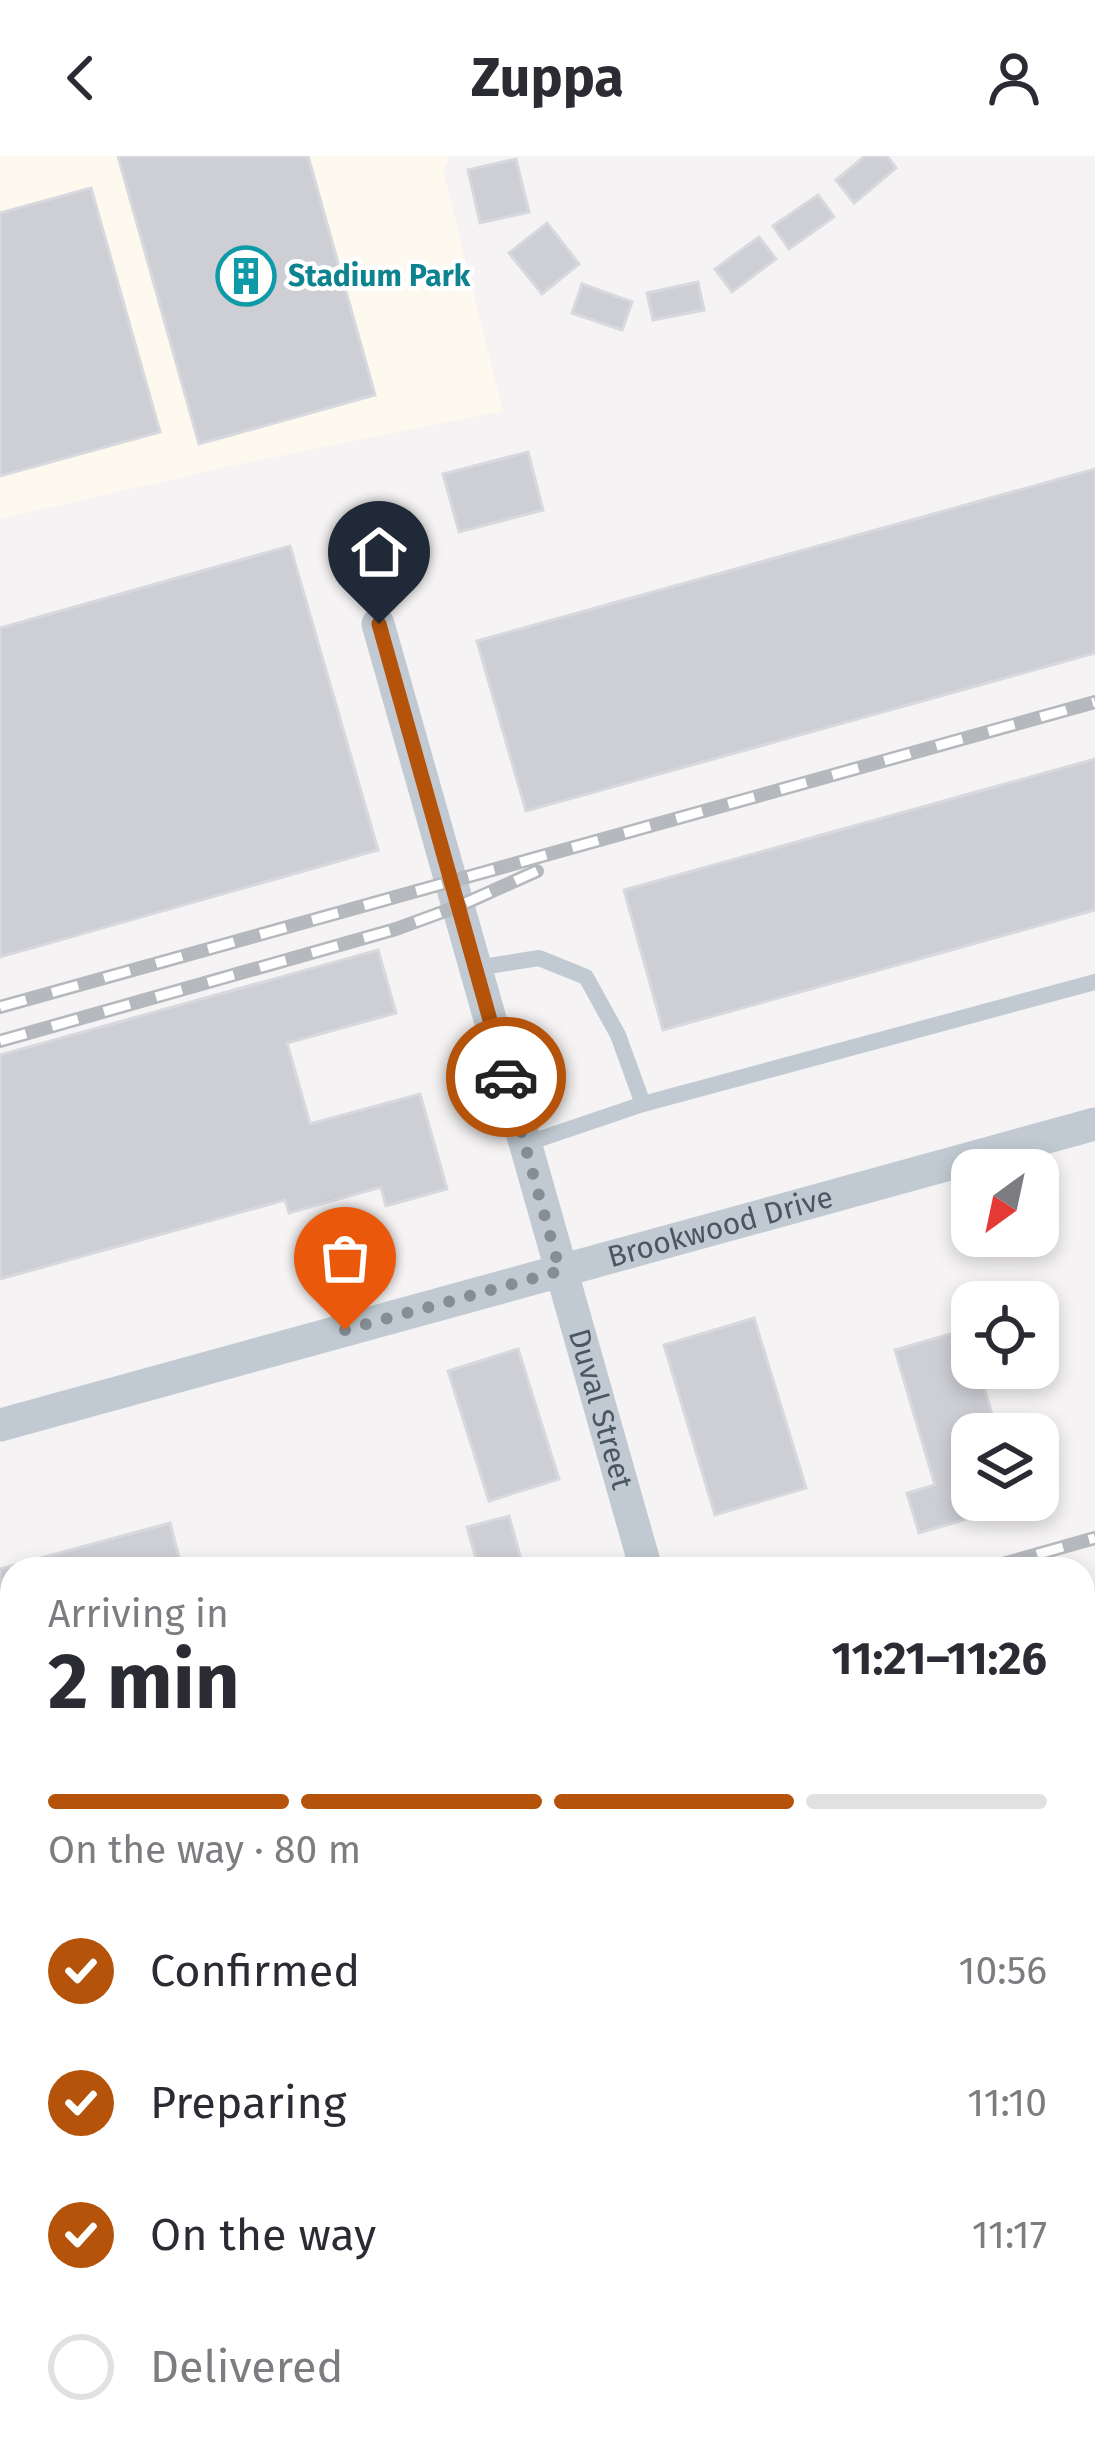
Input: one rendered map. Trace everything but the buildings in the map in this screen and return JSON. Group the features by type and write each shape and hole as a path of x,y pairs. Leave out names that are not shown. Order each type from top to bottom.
{"street":[{"name":"Duval Street","path":"379,624 643,1557"},
{"name":"Brookwood Drive","path":"0,1426 1095,1124"}],"lane":[{"path":"476,968 538,958 586,977 618,1035 644,1104"},
{"path":"525,1144 644,1104 1095,982"}],"shaded area":[{"path":"0,156 450,156 443,170 503,411 0,519"}],"railway":[{"path":"0,1007 1095,702"},
{"path":"0,1041 396,929 537,871"},
{"path":"1028,1557 1095,1538"}],"way so far":[{"path":"345,1330 560,1271 506,1077"}],"place":[{"name":"Stadium Park","path":"246,276"}],"route":[{"path":"379,624 506,1077"}]}
